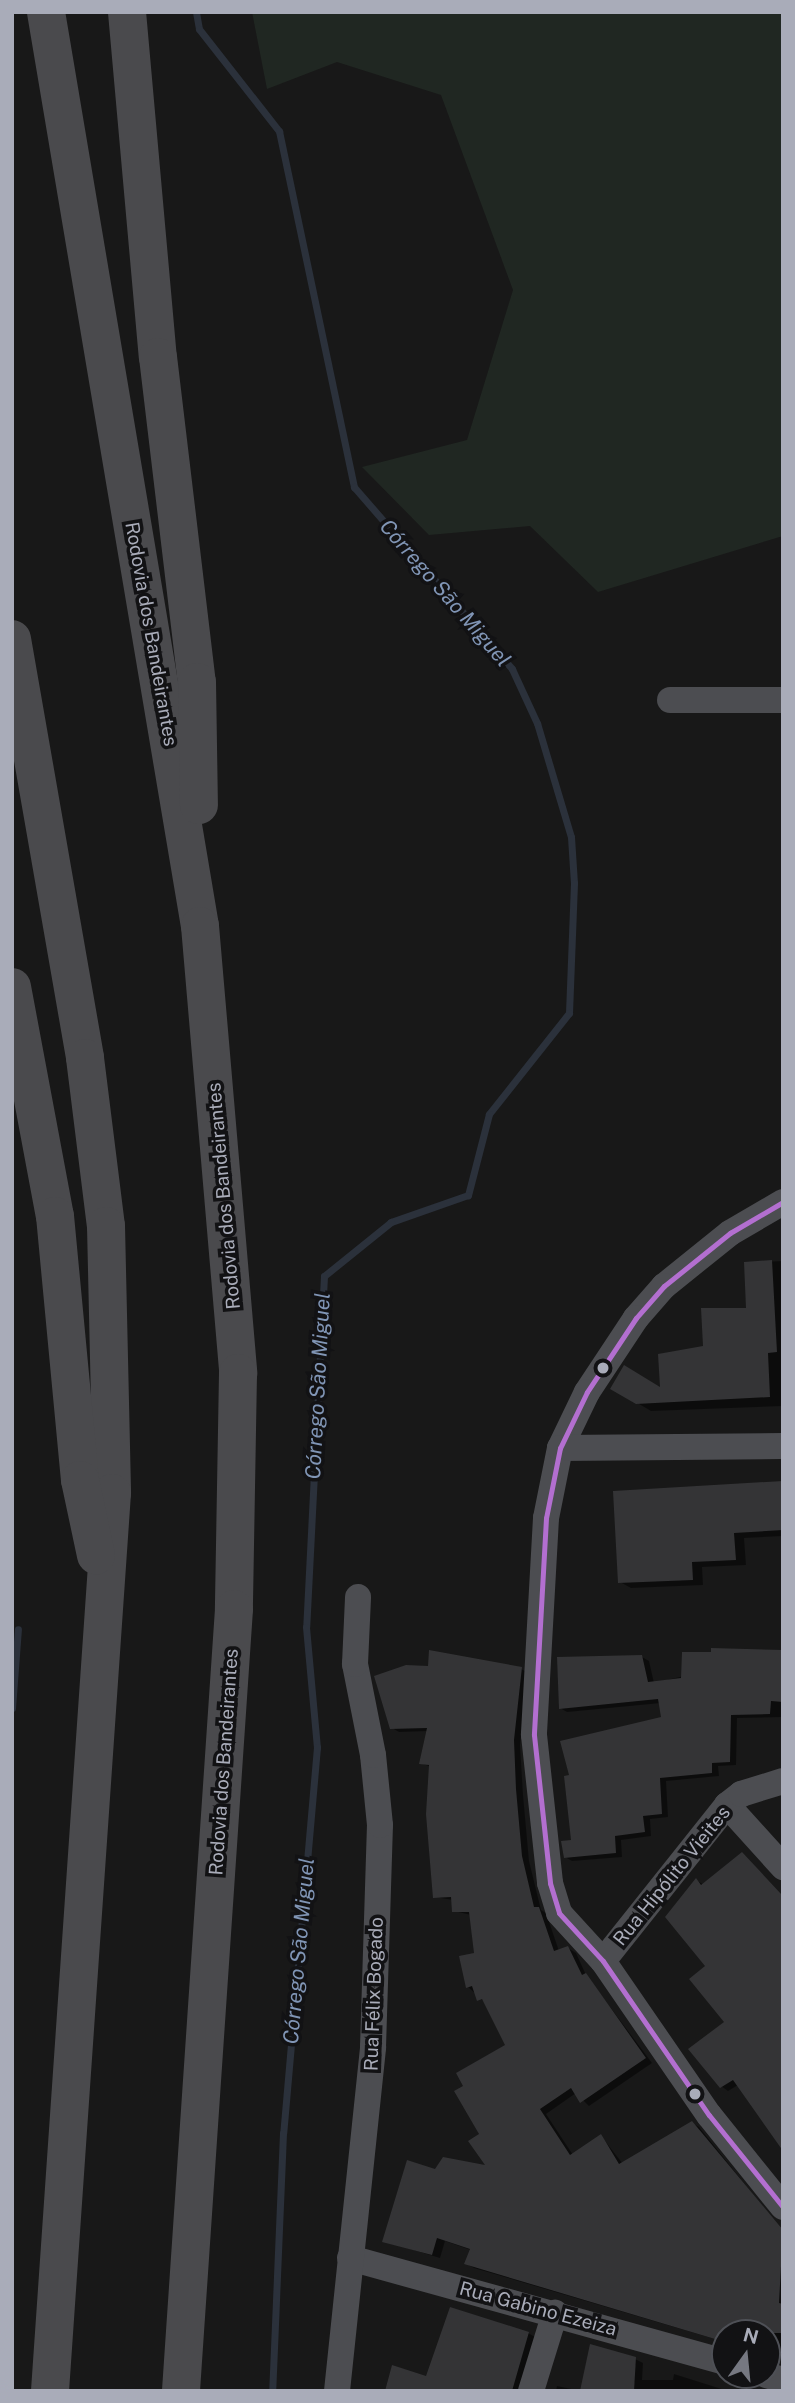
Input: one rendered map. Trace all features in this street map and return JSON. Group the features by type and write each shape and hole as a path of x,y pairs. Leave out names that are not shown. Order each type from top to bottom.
{"highway":[{"name":"Rodovia dos Bandeirantes","path":"46,12 200,926 225,1185 238,1387 234,1609 181,2391"},
{"path":"127,12 158,357 197,682 200,926"},
{"path":"12,639 85,1058 106,1226 112,1493 50,2391"},
{"path":"12,986 55,1216 79,1480 106,1597"}],"street":[{"path":"670,700 783,700"},
{"path":"783,1202 730,1233 664,1286 636,1318 587,1392 561,1448 546,1518 534,1735 536,1778 559,1913 603,1961 709,2115 783,2207"},
{"path":"561,1448 783,1446"},
{"name":"Rua Félix Bogado","path":"337,2391 373,2047 380,1825 373,1755 355,1664 358,1597"},
{"name":"Rua Hipólito Vieites","path":"603,1961 727,1805 741,1794 783,1781"},
{"path":"727,1805 783,1867"},
{"name":"Rua Gabino Ezeiza","path":"350,2258 711,2358"},
{"path":"531,2391 555,2313"}],"shaded area":[{"path":"252,12 783,12 783,536 598,592 530,526 429,535 362,467 467,440 513,290 441,95 337,62 267,89"}],"building":[{"path":"772,1260 777,1352 768,1353 770,1397 636,1404 610,1389 624,1365 660,1387 658,1354 703,1346 701,1308 746,1308 744,1262"},
{"path":"783,1481 783,1530 734,1533 736,1560 692,1562 693,1580 618,1583 613,1491"},
{"path":"711,1648 783,1650 783,1702 771,1701 770,1714 731,1715 730,1762 712,1763 712,1773 660,1778 662,1814 643,1816 645,1832 615,1836 616,1853 564,1858 561,1841 571,1840 564,1776 569,1775 560,1741 661,1717 658,1699 559,1709 557,1657 642,1655 648,1682 681,1678 682,1652 711,1652"},
{"path":"429,1650 522,1667 514,1740 516,1789 522,1856 534,1907 539,1907 554,1951 568,1946 582,1975 586,1973 646,2058 580,2103 571,2088 540,2109 570,2155 601,2134 619,2164 692,2121 783,2230 779,2303 783,2304 783,2333 781,2319 711,2319 711,2338 464,2264 470,2249 437,2238 432,2255 382,2242 407,2160 435,2169 443,2157 485,2165 468,2141 479,2134 454,2091 463,2086 456,2073 505,2045 482,1999 477,2001 472,1986 466,1988 459,1956 474,1953 469,1912 452,1912 451,1897 433,1898 426,1814 429,1765 419,1764 427,1728 390,1729 374,1676 406,1665 428,1666"},
{"path":"742,1852 783,1896 783,2151 733,2080 720,2088 688,2049 724,2022 689,1979 705,1966 665,1917 696,1878 701,1885"},
{"path":"450,2307 529,2332 512,2391 385,2391 392,2365 426,2376"},
{"path":"590,2344 636,2357 634,2391 580,2391"}],"waterway":[{"name":"Córrego São Miguel","path":"196,12 199,29 279,131 354,487 512,669 537,723 571,837 574,883 569,1013 489,1114 468,1195 391,1222 324,1276 306,1627 317,1747 283,2133 272,2391"},
{"path":"12,1708 18,1629"}],"transit line":[{"path":"783,1202 730,1233 664,1286 636,1318 587,1392 560,1448 546,1518 534,1735 550,1883 559,1913 603,1961 709,2115 783,2207"}]}
